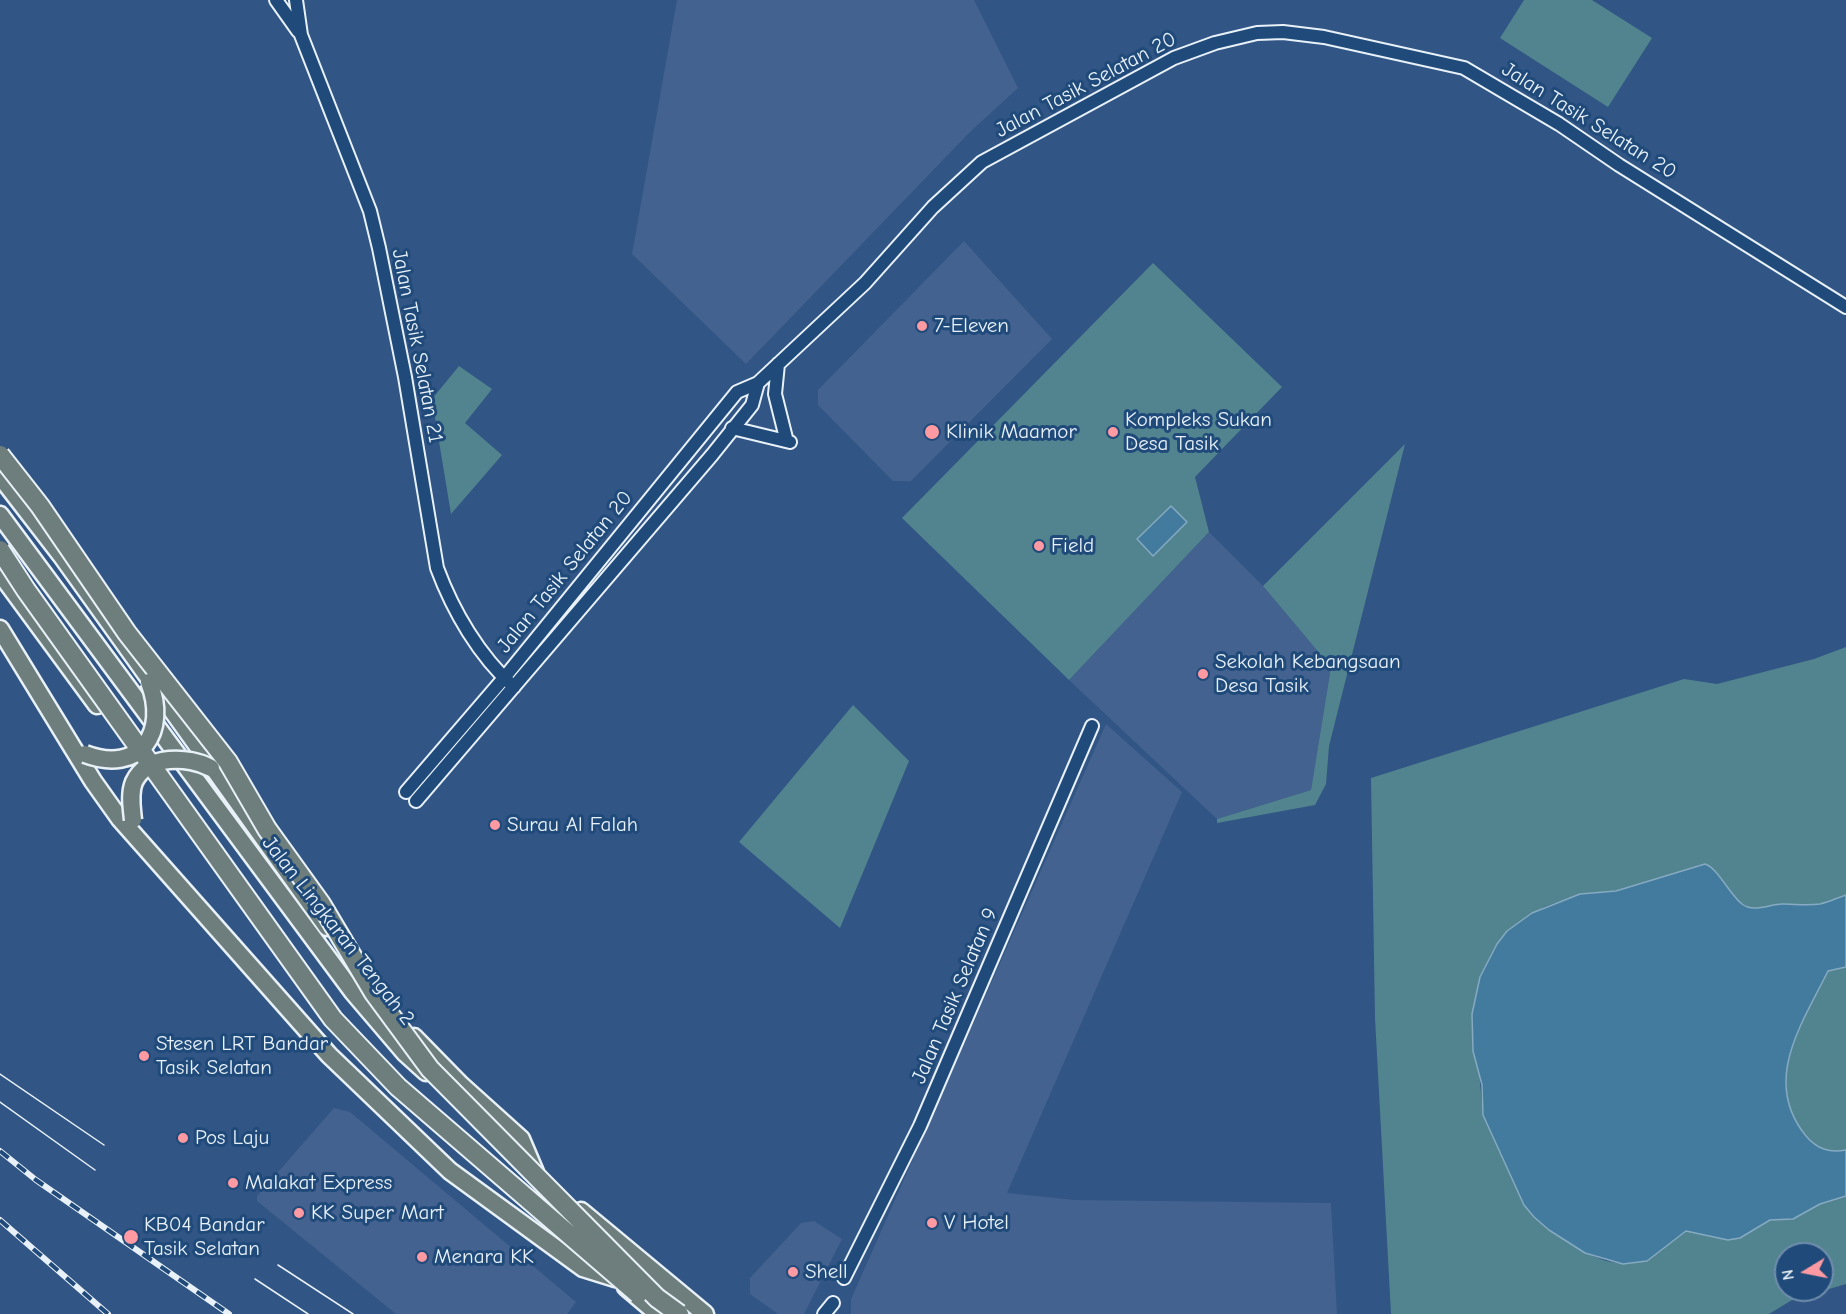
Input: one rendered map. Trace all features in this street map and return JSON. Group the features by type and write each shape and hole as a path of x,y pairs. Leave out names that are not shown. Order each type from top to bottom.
{"highway":[{"path":"0,455 40,506 127,633 228,762 267,829 321,904 374,993 430,1070 657,1298 679,1314"},
{"path":"0,476 61,555 149,682 318,915 416,1039 521,1139 534,1172"},
{"name":"Jalan Lingkaran Tengah 2","path":"0,515 353,992 405,1053 534,1172 705,1314"},
{"path":"0,550 26,590 333,1019 398,1087 663,1314"},
{"path":"0,573 305,986 353,1044 444,1129 658,1314"},
{"path":"1,632 93,781 120,819 329,1055 450,1171 583,1268 615,1278"},
{"path":"61,729 85,754 103,761 121,761 147,743 156,727 158,712 149,682"},
{"path":"138,839 131,802 134,781 150,766 159,762 178,759 198,761 211,768"}],"street":[{"path":"276,0 301,35"},
{"name":"Jalan Tasik Selatan 21","path":"296,0 301,35 374,230 405,377 437,568 448,598 463,624 504,678 514,687"},
{"name":"Jalan Tasik Selatan 20","path":"406,792 504,678 737,392 758,383 865,283 933,207 982,162 1174,58 1225,40 1257,33 1283,32 1324,37 1464,68 1559,124 1619,165 1846,307"},
{"path":"732,428 788,440 775,394 778,364"},
{"name":"Jalan Tasik Selatan 20","path":"416,801 752,405 758,383"},
{"path":"485,700 495,710"},
{"name":"Jalan Tasik Selatan 9","path":"844,1278 920,1126 1092,726"},
{"path":"824,1314 833,1303 832,1314"}],"shaded area":[{"path":"677,0 974,0 1018,88 970,132 746,364 632,254"},
{"path":"964,241 1052,339 911,481 893,481 818,405 818,390"},
{"path":"1171,506 1187,522 1153,556 1137,539"},
{"name":"Sekolah Kebangsaan Desa Tasik","path":"1209,532 1263,586 1331,667 1311,790 1217,819 1069,680"},
{"path":"1106,724 1182,792 1007,1193 1075,1200 1331,1203 1337,1314 851,1314 851,1299"},
{"path":"1705,864 1714,870 1737,900 1746,907 1820,904 1846,895 1846,967 1828,971 1798,1032 1790,1053 1786,1074 1787,1094 1793,1115 1806,1136 1814,1144 1824,1149 1846,1150 1846,1196 1820,1204 1793,1219 1770,1220 1740,1238 1728,1240 1686,1231 1647,1261 1623,1264 1585,1253 1549,1230 1524,1205 1483,1115 1482,1085 1473,1051 1472,1014 1480,977 1497,944 1507,931 1532,913 1580,894 1616,891"},
{"name":"Menara KK","path":"334,1108 350,1112 576,1302 567,1314 396,1314 257,1201 257,1196"},
{"path":"814,1221 842,1239 804,1314 778,1314 750,1294 750,1278 801,1223"}],"green space":[{"path":"1524,0 1592,0 1652,38 1608,107 1500,38"},
{"name":"Kompleks Sukan Desa Tasik","path":"1153,263 1282,387 1195,477 1209,532 1069,680 902,518"},
{"path":"459,366 492,389 465,423 502,455 451,514 432,399"},
{"path":"1405,444 1329,746 1326,784 1315,805 1217,823 1217,819 1311,790 1331,667 1263,586"},
{"path":"1846,647 1846,895 1820,904 1746,907 1704,864 1616,891 1580,894 1544,907 1507,931 1497,944 1480,977 1479,1071 1483,1115 1512,1178 1585,1253 1606,1261 1623,1264 1647,1261 1686,1231 1728,1240 1740,1238 1770,1220 1793,1219 1820,1204 1846,1196 1846,1284 1834,1288 1834,1242 1774,1242 1774,1302 1789,1302 1769,1314 1391,1314 1375,1018 1371,778 1684,679 1717,684 1814,659"},
{"path":"853,705 909,761 840,928 739,842"},
{"path":"1846,967 1846,1150 1833,1151 1812,1142 1791,1112 1786,1092 1786,1072 1798,1030 1828,971"}],"tram line":[{"path":"0,1074 104,1145"},
{"path":"0,1102 95,1170"},
{"path":"278,1265 353,1314"},
{"path":"255,1279 308,1314"}],"railway":[{"path":"0,1151 36,1180 229,1314"},
{"path":"0,1220 108,1314"}],"place":[{"name":"7-Eleven","path":"922,326"},
{"name":"Klinik Maamor","path":"932,432"},
{"name":"Kompleks Sukan Desa Tasik","path":"1113,432"},
{"name":"Field","path":"1039,546"},
{"name":"Sekolah Kebangsaan Desa Tasik","path":"1203,674"},
{"name":"Surau Al Falah","path":"495,825"},
{"name":"Stesen LRT Bandar Tasik Selatan","path":"144,1056"},
{"name":"Pos Laju","path":"183,1138"},
{"name":"Malakat Express","path":"233,1183"},
{"name":"KK Super Mart","path":"299,1213"},
{"name":"V Hotel","path":"932,1223"},
{"name":"KB04 Bandar Tasik Selatan","path":"131,1237"},
{"name":"Menara KK","path":"422,1257"},
{"name":"Shell","path":"793,1272"}]}
